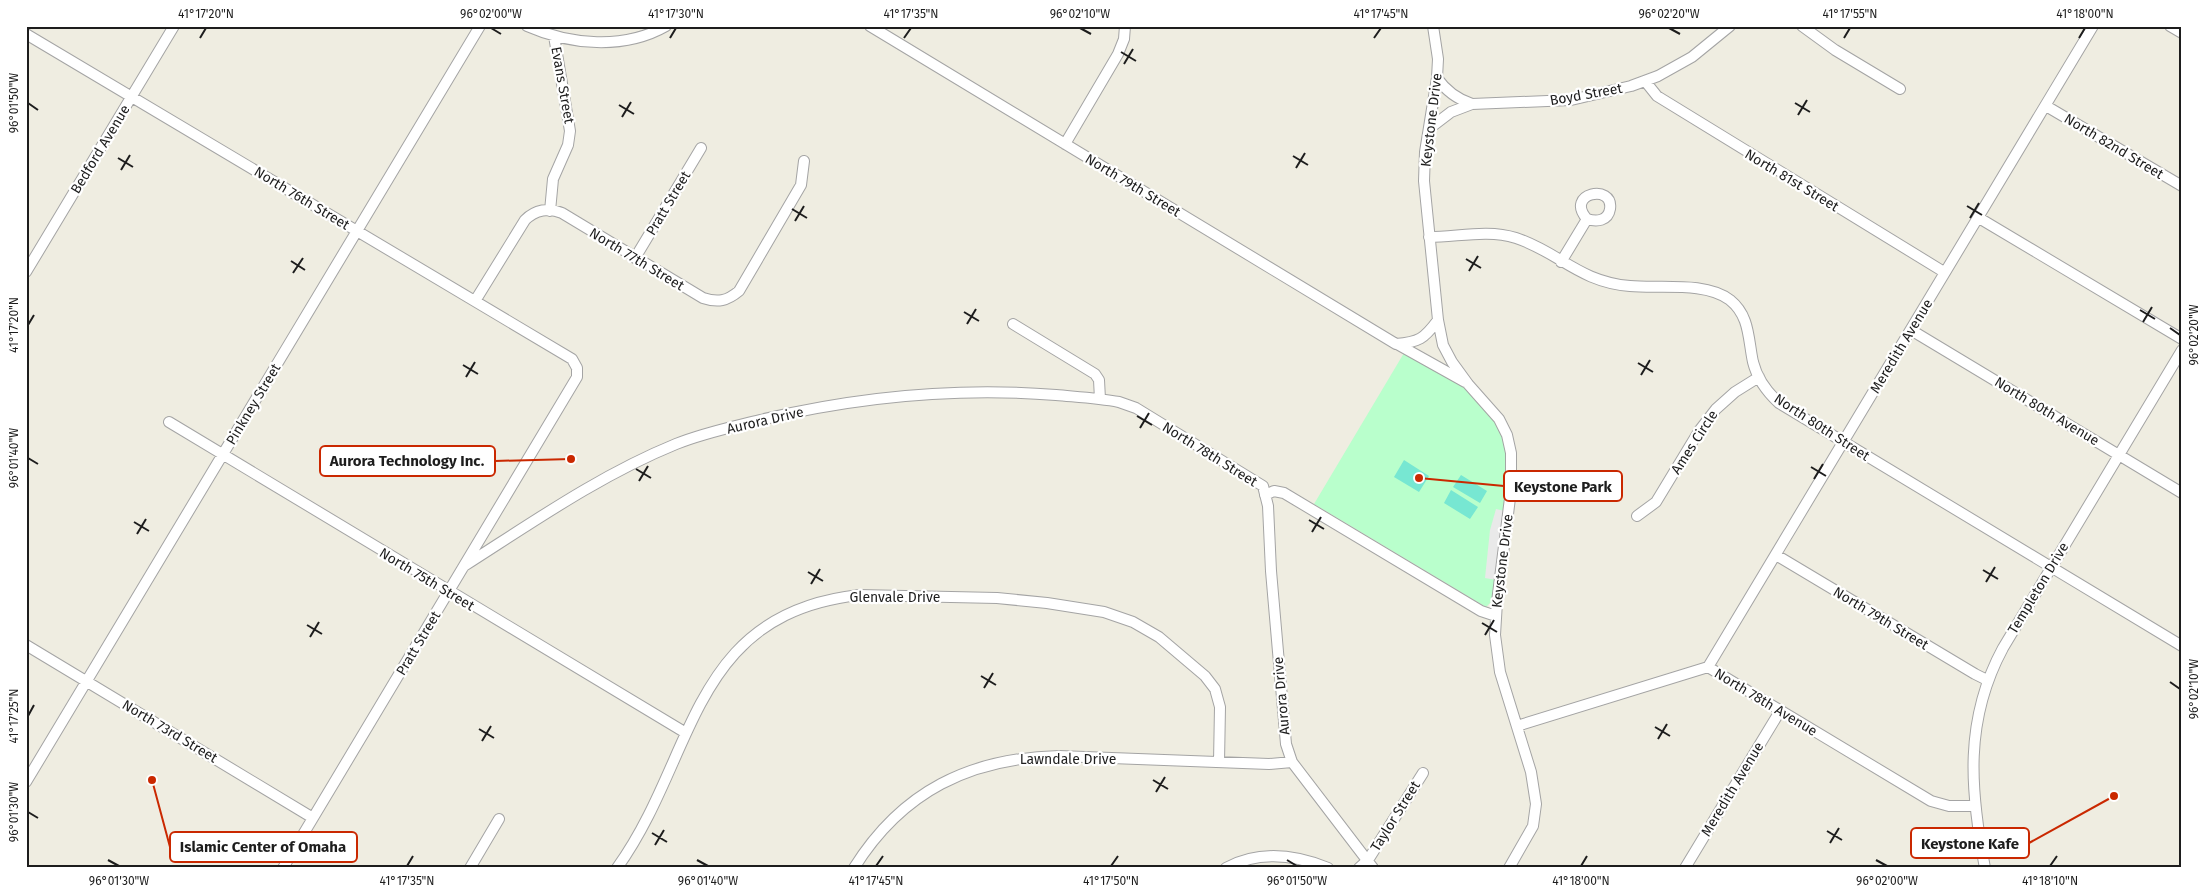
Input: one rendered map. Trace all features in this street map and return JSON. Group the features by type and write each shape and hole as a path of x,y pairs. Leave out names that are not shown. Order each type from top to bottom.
{"street":[{"name":"Bedford Avenue","path":"26,272 174,26"},
{"name":"Pinkney Street","path":"26,782 480,26"},
{"path":"527,26 554,36"},
{"name":"Evans Street","path":"550,210 553,179 568,146 570,131 554,36 566,40 590,42 621,41 656,32 666,26"},
{"name":"North 79th Street","path":"870,26 1396,344 1468,384"},
{"path":"1065,144 1118,54 1124,39 1125,26"},
{"name":"Keystone Drive","path":"1434,26 1438,59 1437,78 1426,152 1424,180 1438,320 1447,354 1468,384 1499,419 1507,435 1511,453 1511,490 1495,635 1500,672 1531,772 1536,804 1532,826 1510,868"},
{"name":"Boyd Street","path":"1430,128 1451,112 1472,104 1571,100 1605,93 1645,81 1669,71 1692,57 1730,26"},
{"path":"1802,26 1835,50 1900,89"},
{"name":"Meredith Avenue","path":"1708,667 1944,272 1979,218 2094,26"},
{"path":"2170,26 2182,33"},
{"name":"North 76th Street","path":"26,34 572,359 576,365"},
{"path":"1437,78 1442,86 1456,98 1472,104"},
{"name":"North 81st Street","path":"1645,81 1665,101 1944,272"},
{"name":"North 82nd Street","path":"2046,106 2182,186"},
{"name":"Pratt Street","path":"636,258 702,148"},
{"name":"North 77th Street","path":"550,210 562,214 702,298 717,302 725,300 739,291 801,185 804,161"},
{"path":"475,301 525,220 539,210 550,210"},
{"path":"1979,218 2182,339"},
{"path":"1561,262 1588,219"},
{"name":"North 80th Street","path":"1429,237 1484,233 1502,234 1527,242 1585,276 1611,284 1701,288 1723,296 1742,315 1747,325 1753,362 1759,377 1767,391 1779,403 2182,646"},
{"path":"1396,344 1413,343 1420,340 1438,320"},
{"path":"1013,324 1095,374 1099,380 1100,399"},
{"name":"North 80th Avenue","path":"1911,330 2182,493"},
{"name":"Templeton Drive","path":"1985,868 1975,806 1973,773 1974,738 1978,710 1987,680 2003,648 2182,350"},
{"name":"Pratt Street","path":"283,868 577,377 576,365"},
{"name":"Ames Circle","path":"1637,516 1656,502 1699,431 1716,409 1735,392 1759,377"},
{"name":"Aurora Drive","path":"464,566 562,503 611,475 677,444 736,426 828,406 925,394 1000,392 1100,399"},
{"name":"North 78th Street","path":"1100,399 1119,402 1136,408 1263,486 1265,495 1274,491 1284,493 1480,610 1496,616"},
{"name":"North 75th Street","path":"169,422 686,733"},
{"name":"Aurora Drive","path":"1265,495 1268,506 1271,571 1286,744 1292,762 1370,864"},
{"name":"North 79th Street","path":"1776,555 1987,680"},
{"name":"Glenvale Drive","path":"617,868 645,822 709,687 729,659 760,631 794,611 826,600 859,595 996,598 1047,603 1104,612 1133,622 1159,637 1205,676 1215,689 1220,708 1219,762"},
{"name":"North 73rd Street","path":"26,645 313,818"},
{"name":"North 78th Avenue","path":"1517,726 1708,667 1931,801 1949,806 1975,806"},
{"name":"Meredith Avenue","path":"1685,868 1780,711"},
{"name":"Lawndale Drive","path":"854,868 881,830 902,810 948,780 989,764 1033,757 1059,756 1269,764 1292,762"},
{"name":"Taylor Street","path":"1360,868 1370,864 1423,773"},
{"path":"470,868 499,819"},
{"name":"Templeton Drive","path":"1982,851 1992,868"},
{"path":"1226,868 1246,860 1279,856 1306,860 1328,868"}],"green space":[{"path":"1404,353 1447,376 1470,392 1489,411 1502,434 1508,471 1505,516 1492,601 1486,607 1314,504"}],"shaded area":[{"path":"1404,460 1429,476 1419,492 1394,477"},
{"path":"1461,475 1487,491 1480,503 1453,487"},
{"path":"1451,490 1478,507 1470,519 1444,503"},
{"path":"1496,509 1505,511 1496,580 1485,578 1490,530"}],"place":[{"name":"Aurora Technology Inc.","path":"571,459"},
{"name":"Keystone Park","path":"1419,478"},
{"name":"Islamic Center of Omaha","path":"152,780"},
{"name":"Keystone Kafe","path":"2114,796"}]}
